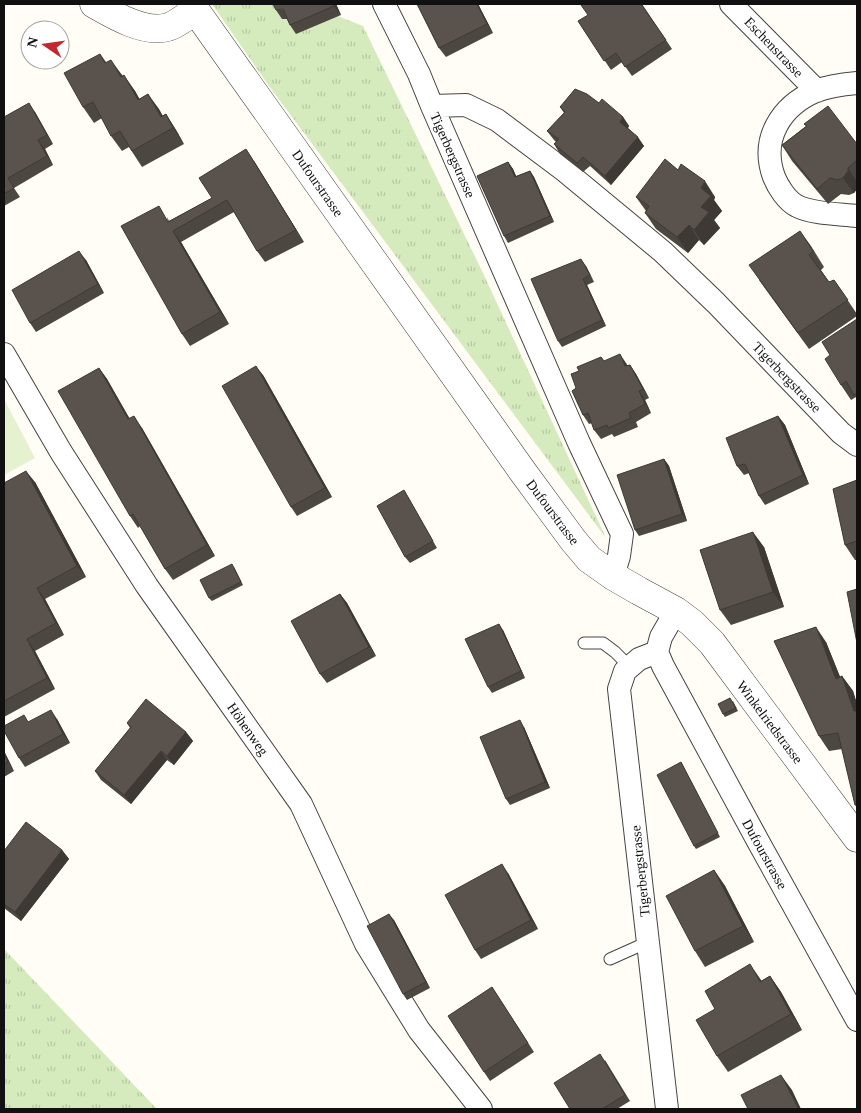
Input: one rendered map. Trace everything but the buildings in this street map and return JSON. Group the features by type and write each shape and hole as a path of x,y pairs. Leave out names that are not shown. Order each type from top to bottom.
{"street":[{"path":"94,4 135,24 152,28 169,27 193,7"},
{"path":"384,4 420,74 432,106"},
{"name":"Eschenstrasse","path":"731,4 817,91"},
{"name":"Dufourstrasse","path":"193,7 573,540 589,559 613,576 676,611"},
{"path":"857,83 817,91 796,102 782,116 773,132 769,150 770,167 776,182 796,206 811,210 857,216"},
{"name":"Tigerbergstrasse","path":"613,576 619,556 622,534 579,443 432,106 466,105 497,120 565,171 663,252 716,303 840,433 857,445"},
{"name":"Höhenweg","path":"4,354 61,452 147,586 301,804 366,944 419,1030 481,1109"},
{"path":"630,667 639,659 657,652 661,637 676,611"},
{"name":"Winkelriedstrasse","path":"676,611 692,623 712,643 857,838"},
{"name":"Dufourstrasse","path":"657,652 754,834 857,1020"},
{"name":"Tigerbergstrasse","path":"630,667 625,671 619,689 668,1109"}],"lane":[{"path":"584,643 603,643 630,667"},
{"path":"610,960 648,942"}],"green space":[{"path":"212,4 307,4 363,26 482,271 606,538 269,86"},
{"path":"4,399 35,458 4,475"},
{"path":"4,949 157,1109 4,1109"}]}
